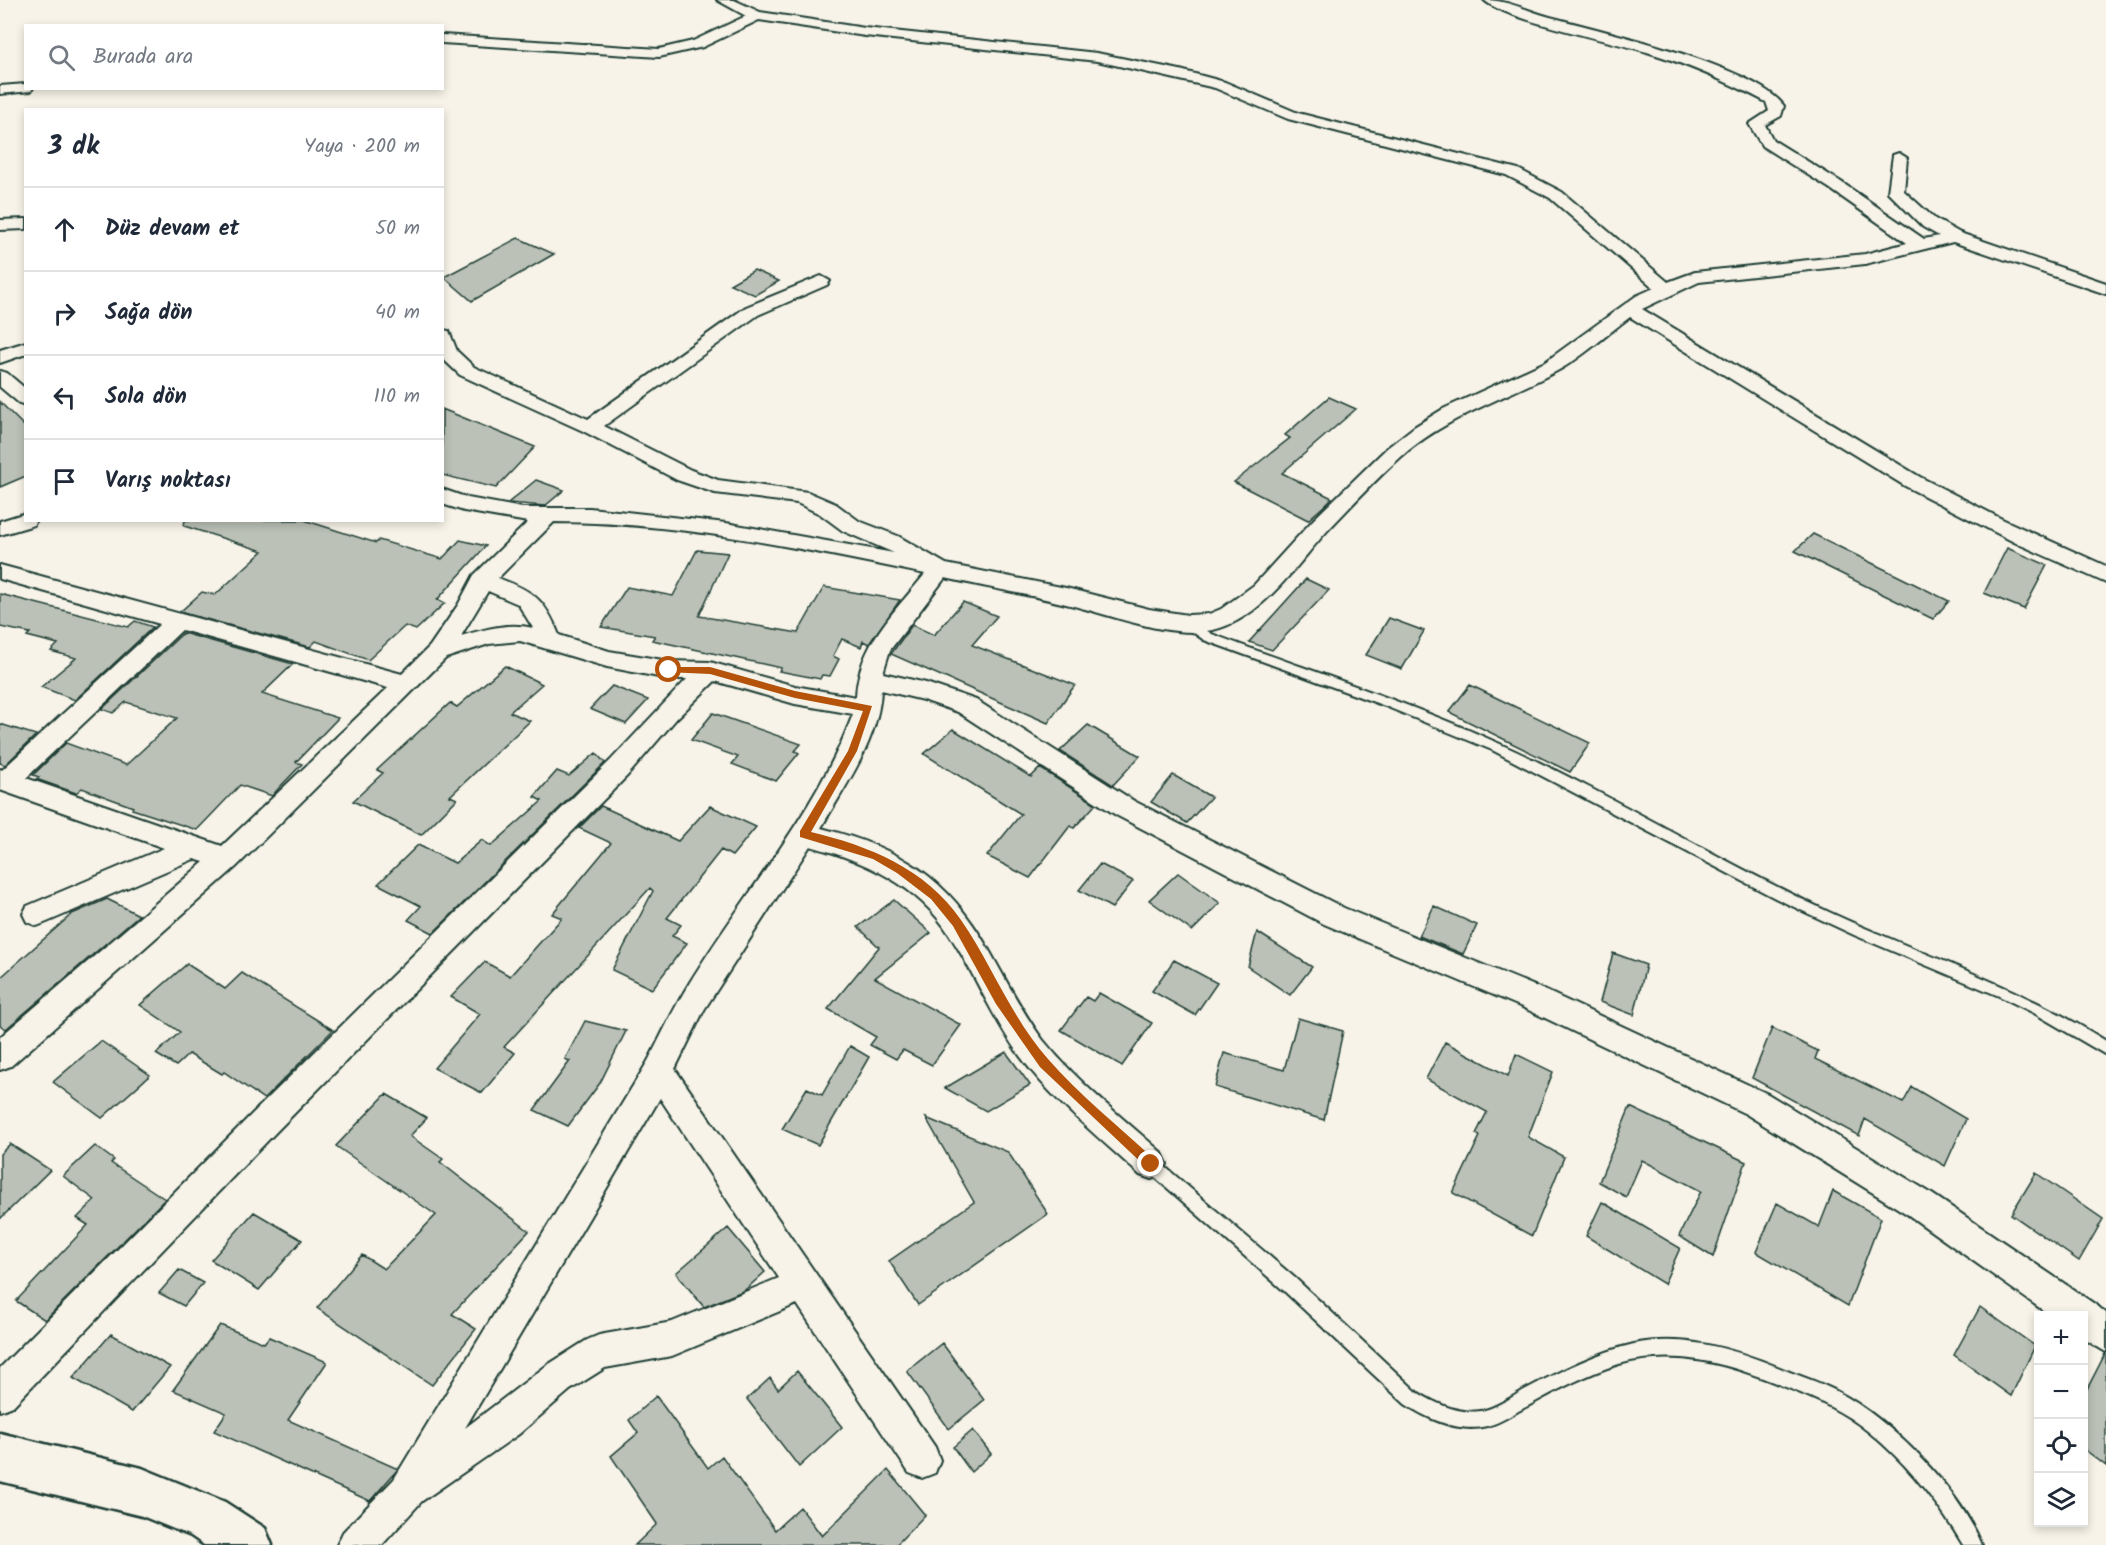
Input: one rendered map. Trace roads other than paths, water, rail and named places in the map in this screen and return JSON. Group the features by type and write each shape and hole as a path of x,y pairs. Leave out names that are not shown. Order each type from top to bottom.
{"main road":[{"path":"0,1457 142,1492 208,1519 248,1545"}],"street":[{"path":"724,0 757,16 896,35 1096,57 1142,65 1220,85 1293,116 1334,128 1410,149 1496,167 1532,180 1556,195 1665,289"},
{"path":"1491,0 1534,17 1651,49 1725,74 1772,99 1777,106 1776,113 1757,124 1767,143 1835,185 1921,245"},
{"path":"444,39 659,52 698,44 757,16"},
{"path":"0,90 24,88"},
{"path":"1899,158 1896,192 1929,223 1954,237 2106,289"},
{"path":"0,225 24,224"},
{"path":"444,497 464,504 510,513 590,515 726,531 940,570 1066,596 1149,617 1188,623 1211,622 1229,615 1262,590 1370,475 1421,431 1450,413 1552,366 1629,309 1665,289 1695,277 1835,264 1954,237"},
{"path":"590,427 752,311 821,281"},
{"path":"1629,309 1699,349 1858,449 1942,498 2106,575"},
{"path":"444,342 448,353 467,371 590,427 656,459 684,476 715,486 801,497 828,508 851,526 890,541 940,570"},
{"path":"0,357 24,348"},
{"path":"0,377 24,397"},
{"path":"0,1056 226,859 407,684 438,652 468,608 482,580 548,515"},
{"path":"0,528 24,521"},
{"path":"407,1492 659,1071 694,1001 804,834 852,751 869,694 879,648 940,570"},
{"path":"0,572 407,684"},
{"path":"482,580 528,598 541,616 550,640"},
{"path":"178,621 5,784 226,859"},
{"path":"438,652 488,636 520,633 550,640 607,659 669,670 710,671 795,695 926,692 967,706 1125,808 1324,911 1532,998 1757,1104 1918,1203 2075,1311"},
{"path":"0,1393 290,1097 619,768 668,712 710,671"},
{"path":"804,834 852,846 876,856 901,870 935,896 957,923 1000,1001 1044,1063 1151,1164"},
{"path":"37,914 194,847"},
{"path":"659,1071 922,1460"},
{"path":"356,1545 407,1492 506,1421 558,1378 599,1352 672,1339 803,1285"},
{"path":"2088,1321 2106,1335"}],"lane":[{"path":"1188,623 1208,637 1436,721 1496,747 1826,916 2020,998 2080,1031 2106,1049"},
{"path":"1151,1164 1289,1284 1411,1398 1428,1409 1467,1420 1487,1418 1613,1357 1639,1351 1666,1349 1702,1351 1737,1359 1832,1398 1859,1415 1910,1458 1933,1484 1973,1545"}]}
